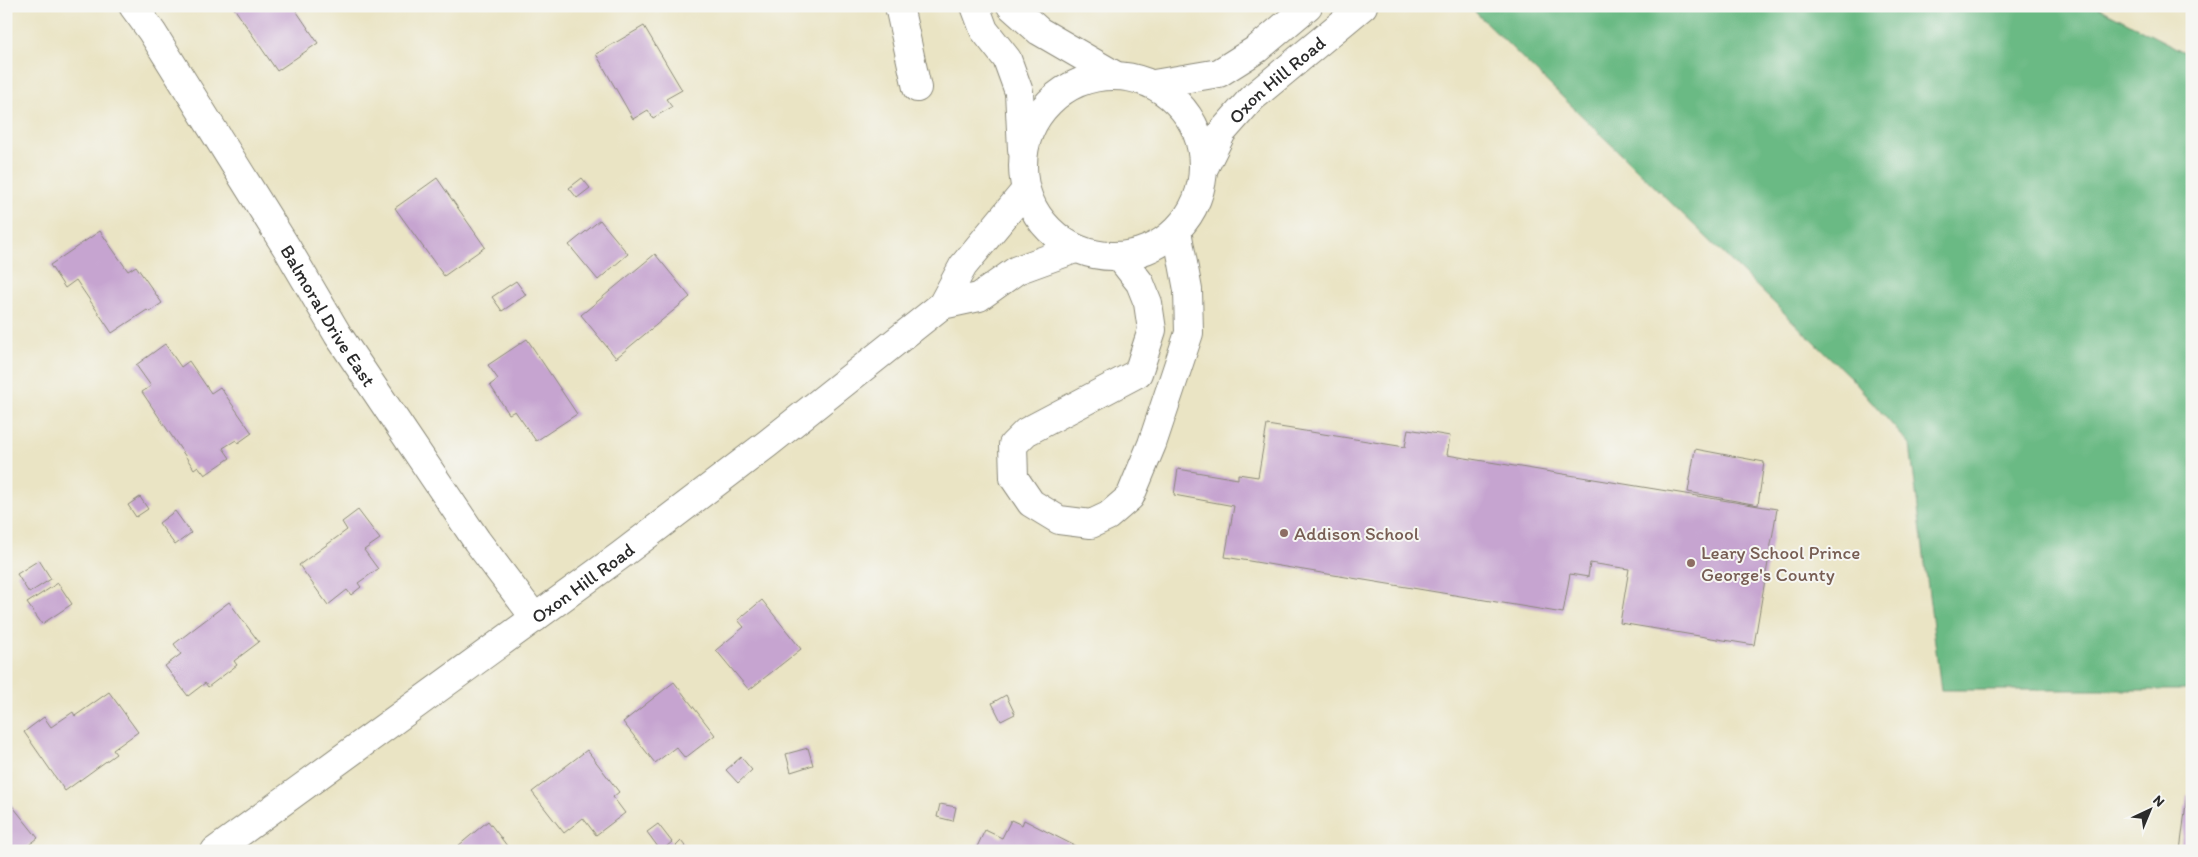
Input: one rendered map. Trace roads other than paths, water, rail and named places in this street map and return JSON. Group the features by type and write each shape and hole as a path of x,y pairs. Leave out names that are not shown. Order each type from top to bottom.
{"main road":[{"name":"Balmoral Drive East","path":"133,6 152,32 283,241 338,335 477,541 535,618"},
{"path":"900,6 917,88"},
{"path":"975,6 984,30 1007,59 1019,92 1025,191 1046,228 1076,249 1111,257 1146,251 1177,232 1197,202 1205,166 1199,133 1181,104 1154,84 1113,74 1038,30 1011,6"},
{"name":"Oxon Hill Road","path":"1154,84 1219,73 1257,50 1308,6"},
{"name":"Oxon Hill Road","path":"1205,166 1222,132 1252,98 1363,6"},
{"path":"1022,149 1039,110 1072,84 1113,74"},
{"name":"Oxon Hill Road","path":"215,851 535,618 760,449 942,305 962,266 1025,191"},
{"path":"1119,256 1140,283 1148,303 1152,330 1138,373 1026,432 1013,445 1014,478 1031,503 1058,520 1091,524 1108,516 1130,497 1152,444 1189,333 1188,290 1177,232"},
{"name":"Oxon Hill Road","path":"942,305 979,297 1017,270 1076,249"}],"place":[{"name":"Addison School","path":"1284,533"},
{"name":"Leary School Prince George's County","path":"1691,563"}]}
